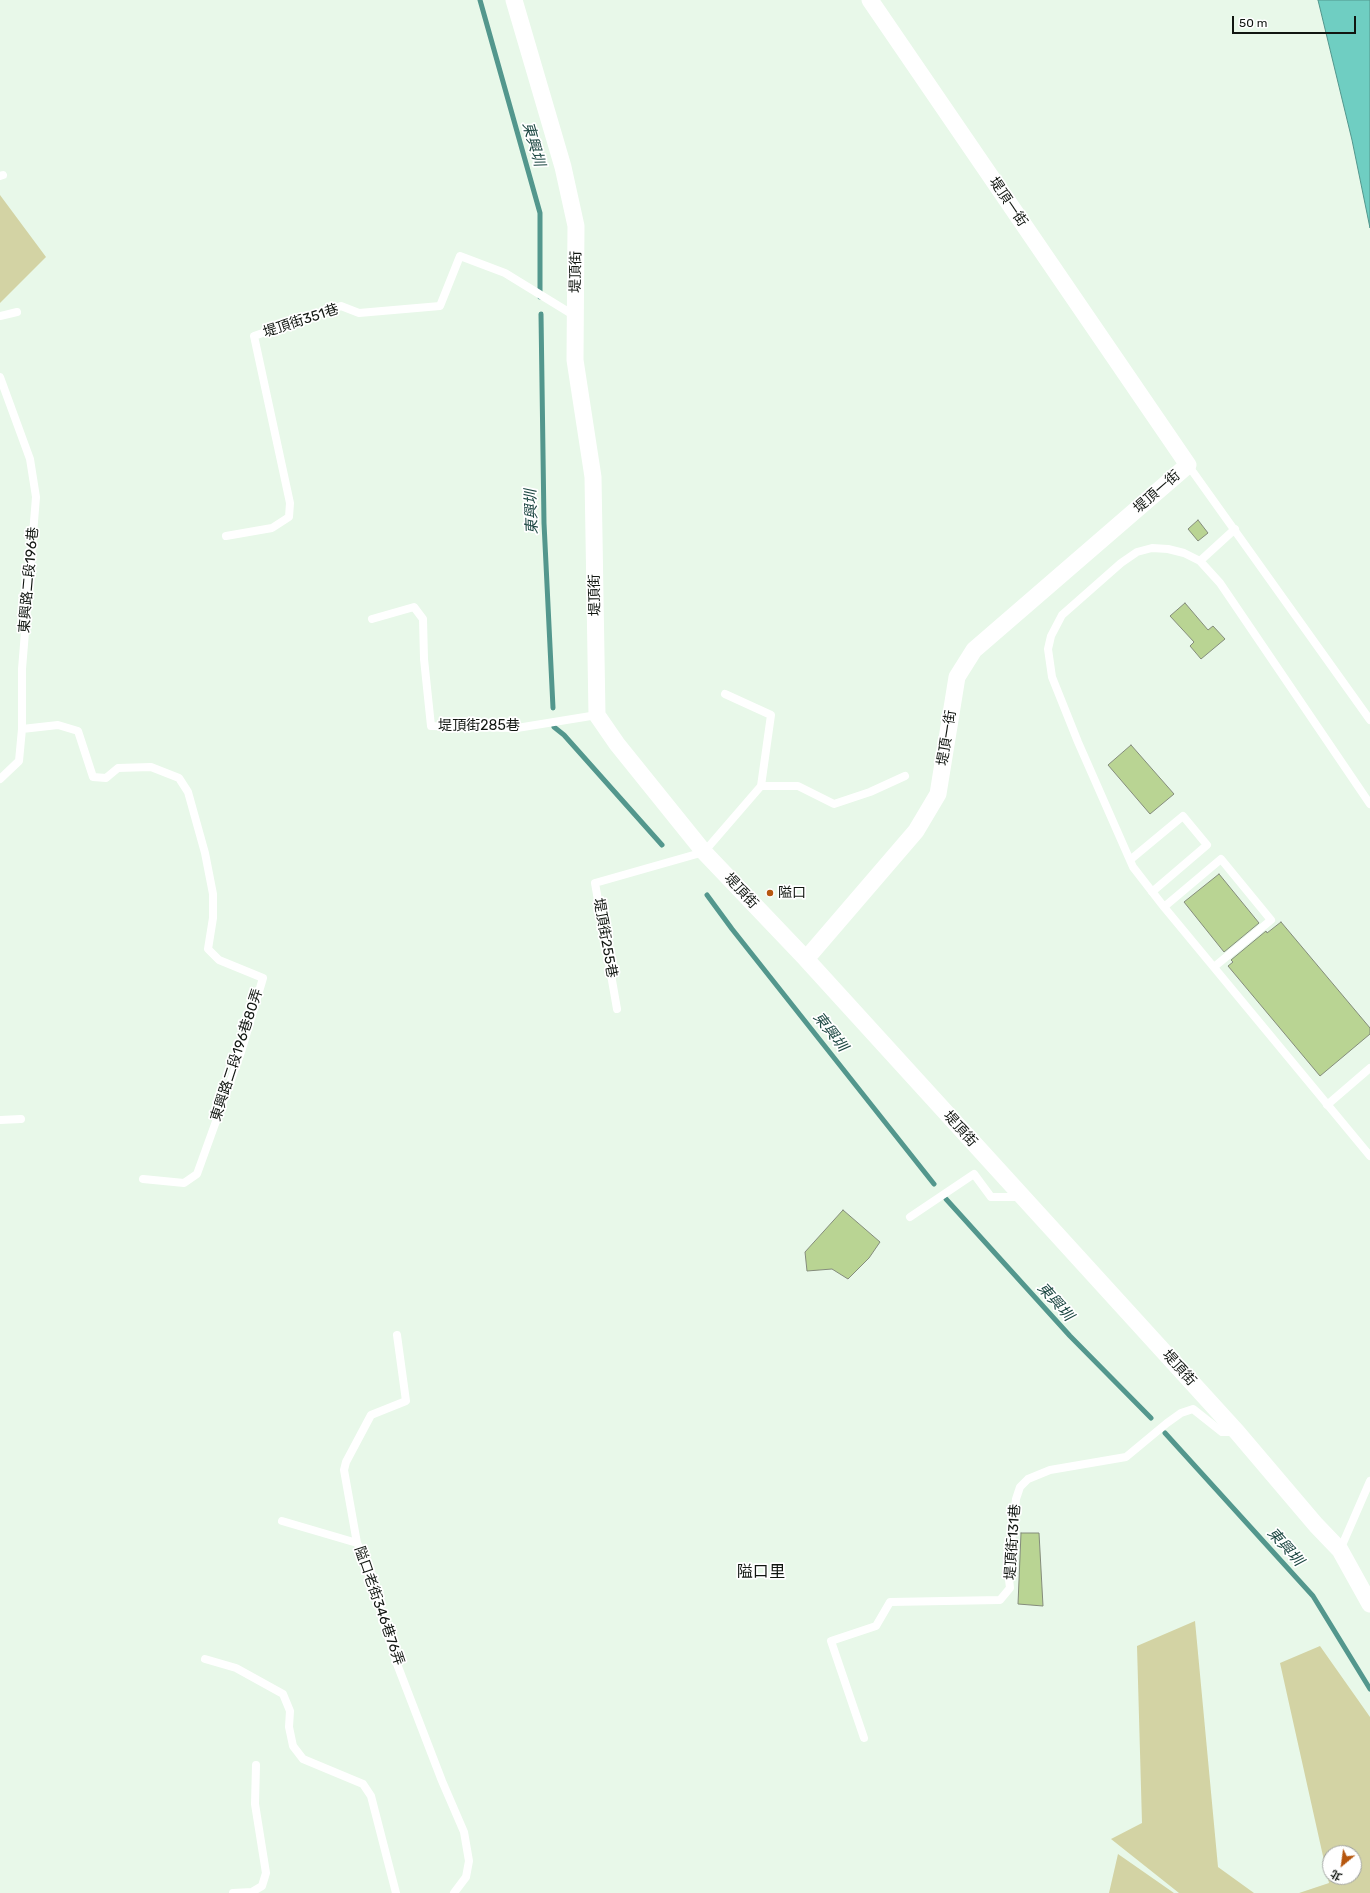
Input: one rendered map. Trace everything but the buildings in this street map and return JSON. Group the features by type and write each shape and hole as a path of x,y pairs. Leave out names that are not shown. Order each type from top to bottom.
{"street":[{"name":"堤頂街","path":"514,0 563,167 576,226 576,360 593,477 597,715 617,744 704,852 806,959 1237,1432 1316,1525 1340,1550 1370,1604"},
{"name":"堤頂一街","path":"806,959 916,831 938,794 957,677 974,650 1188,465 870,0"}],"lane":[{"name":"堤頂街351巷","path":"226,536 272,528 289,517 290,503 254,336 341,306 359,313 440,306 460,256 505,273 575,316"},
{"path":"0,316 17,312"},
{"name":"東興路二段196巷","path":"0,377 30,459 36,497 22,669 22,729 19,761 0,779"},
{"path":"1188,465 1370,720"},
{"path":"1200,561 1235,529"},
{"path":"1370,804 1220,583 1200,561 1184,553 1168,549 1152,548 1137,552 1121,563 1062,615 1051,636 1048,649 1052,677 1078,742 1138,875 1370,1156"},
{"name":"堤頂街285巷","path":"372,619 414,607 423,619 431,726 517,728 597,715"},
{"path":"704,852 761,786 771,716 724,694"},
{"name":"東興路二段196巷80弄","path":"22,729 58,725 78,731 92,777 106,778 118,768 152,767 178,778 188,792 205,853 213,894 213,918 208,950 219,960 263,978 241,1052 197,1174 184,1183 143,1179"},
{"path":"761,786 798,786 834,804 870,792 905,776"},
{"path":"1130,860 1183,816 1207,846 1152,892"},
{"name":"堤頂街255巷","path":"617,1009 596,883 704,852"},
{"path":"1164,907 1221,859 1271,920 1214,967"},
{"path":"1327,1105 1370,1068"},
{"path":"0,1120 21,1119"},
{"path":"910,1217 974,1174 991,1197 1022,1197"},
{"name":"隘口老街346巷76弄","path":"397,1335 406,1401 371,1415 345,1466 357,1543 363,1556 398,1664 442,1781 464,1832 469,1861 466,1877 454,1893"},
{"name":"堤頂街131巷","path":"864,1738 831,1640 876,1626 890,1602 1000,1600 1010,1588 1008,1570 1016,1499 1020,1487 1028,1479 1050,1470 1126,1457 1181,1413 1193,1410 1207,1419 1222,1432 1237,1432"},
{"path":"1340,1550 1370,1481"},
{"path":"282,1521 357,1543"},
{"path":"205,1659 236,1668 283,1694 290,1711 289,1727 293,1746 302,1759 363,1784 371,1796 396,1893"},
{"path":"233,1893 252,1892 262,1886 266,1873 255,1804 256,1765"}],"green space":[{"path":"0,195 46,257 0,303"},
{"path":"1195,1621 1218,1867 1254,1893 1179,1893 1111,1839 1142,1823 1137,1646"},
{"path":"1320,1646 1370,1717 1370,1893 1299,1893 1323,1885 1362,1885 1362,1845 1322,1845 1322,1852 1280,1663"},
{"path":"1118,1854 1174,1893 1109,1893"}],"water":[{"path":"1318,0 1370,0 1370,228 1352,140"}],"waterway":[{"name":"東興圳","path":"480,0 540,213 540,297"},
{"name":"東興圳","path":"541,314 544,523 553,708"},
{"name":"東興圳","path":"554,727 564,735 662,845"},
{"name":"東興圳","path":"707,895 732,929 934,1184"},
{"name":"東興圳","path":"946,1199 1070,1336 1151,1418"},
{"name":"東興圳","path":"1165,1433 1313,1596 1370,1689"}],"place":[{"name":"隘口","path":"770,893"}],"district":[{"name":"隘口里","path":"761,1572"}]}
